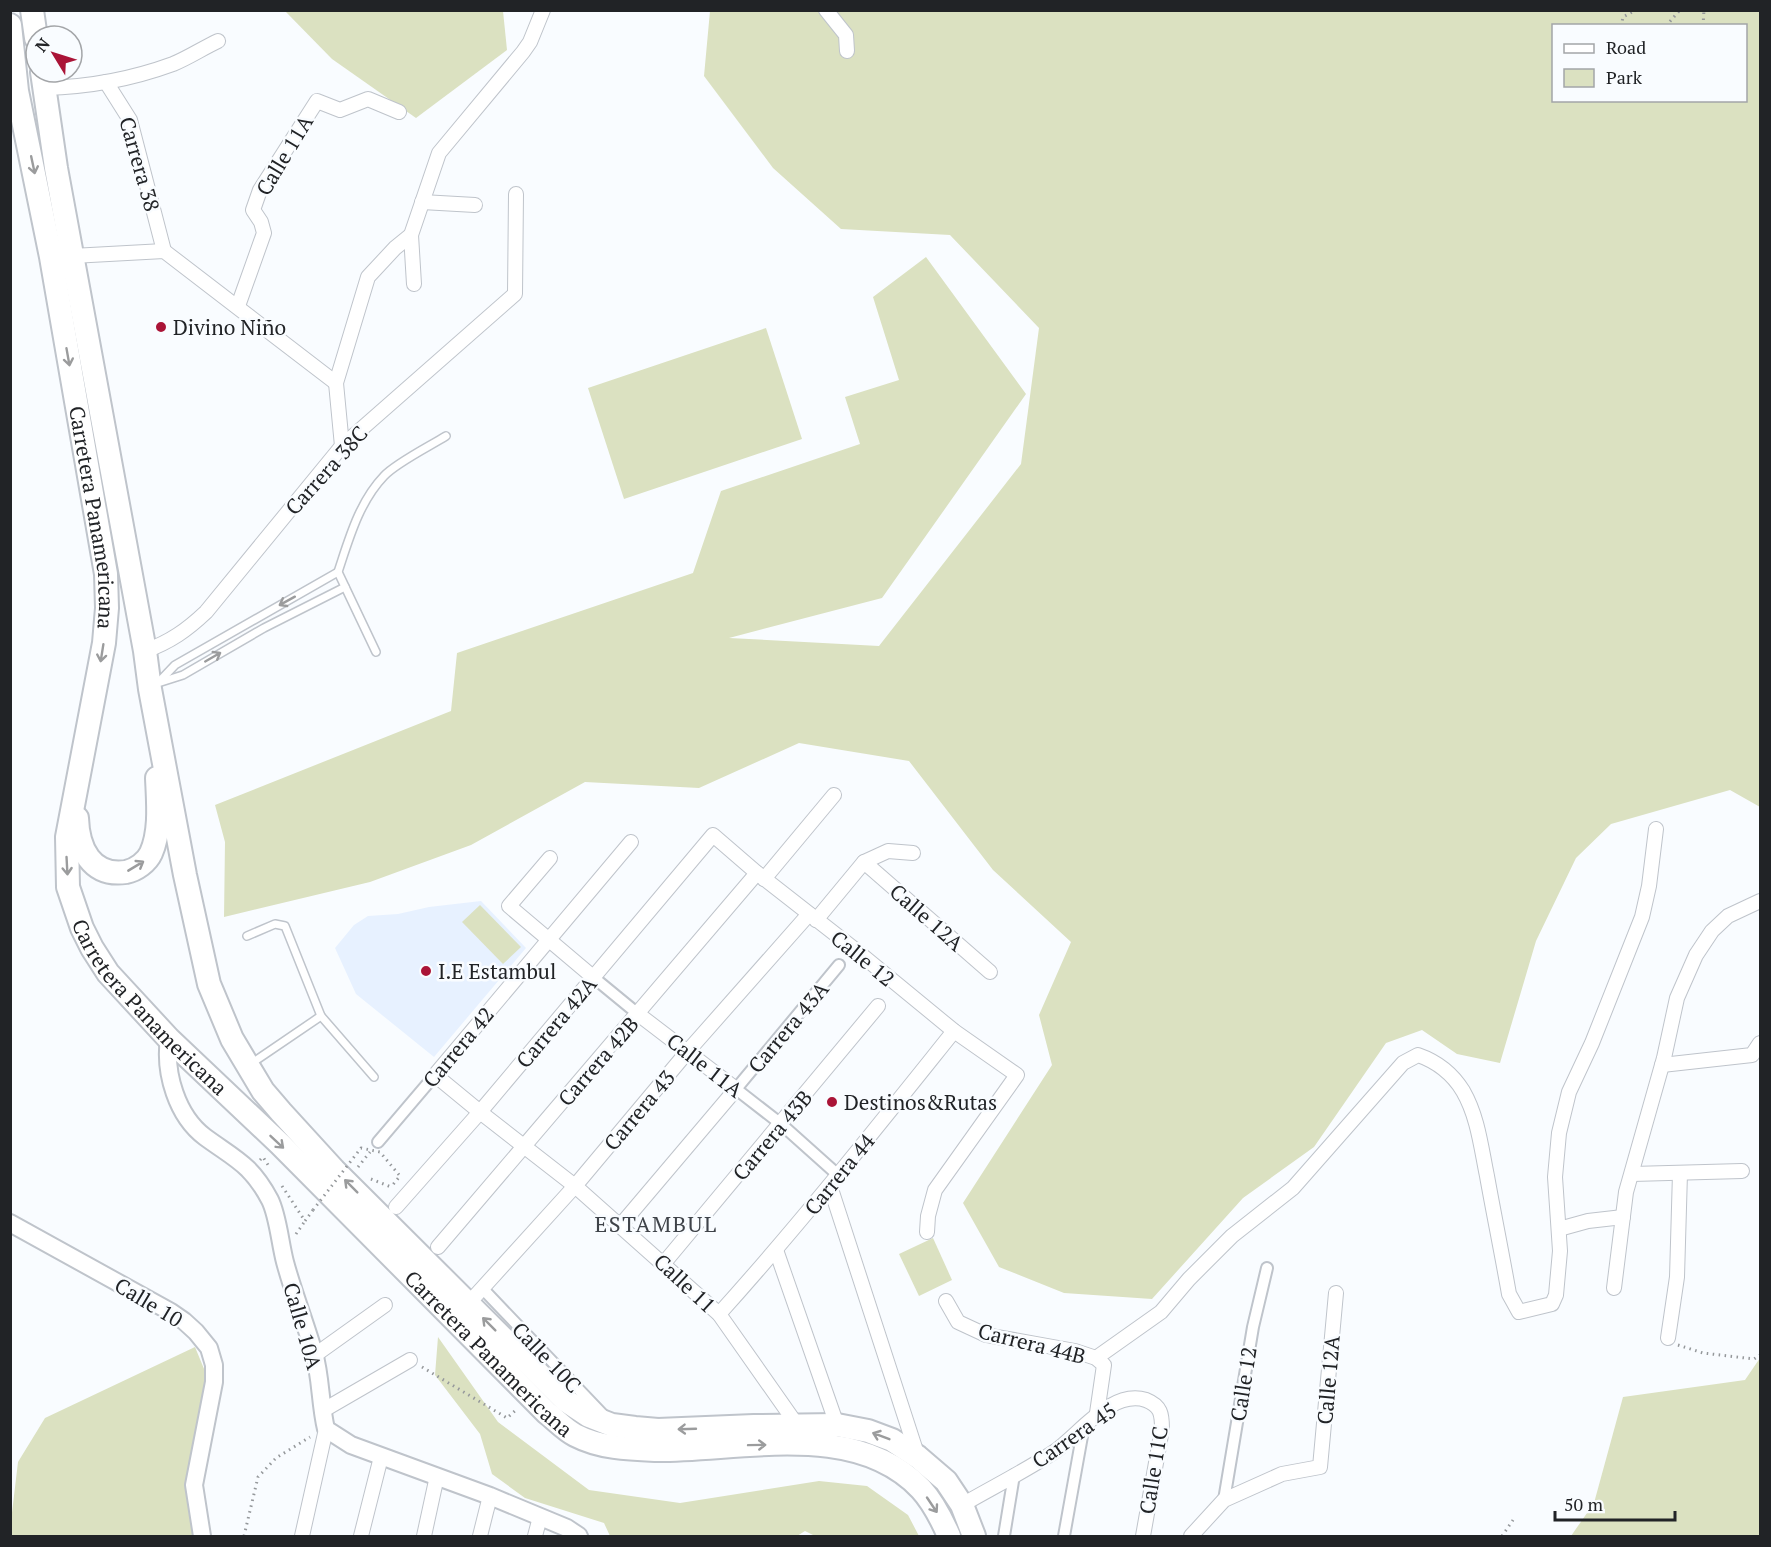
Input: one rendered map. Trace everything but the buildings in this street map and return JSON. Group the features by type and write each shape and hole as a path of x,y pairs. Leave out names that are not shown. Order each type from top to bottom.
{"highway":[{"name":"Carretera Panamericana","path":"11,34 17,91 17,126 51,257 106,574 107,608 104,643 67,837 68,887 82,928 92,948 108,973 170,1039 280,1144 547,1413 574,1435 604,1446 627,1449 682,1450 812,1444 846,1448 872,1455 895,1468 921,1489 936,1510 949,1536"},
{"name":"Carretera Panamericana","path":"45,84 56,168 145,651 156,685 155,713 185,875 209,984 232,1039 263,1091 294,1128 475,1296 565,1400 589,1416 612,1425 658,1430 837,1425 868,1431 892,1440 918,1457 946,1481 962,1505 974,1536"},
{"path":"80,772 78,831 82,847 89,859 107,872 130,871 140,866 150,855 156,827 158,794 155,713"}],"street":[{"path":"414,284 411,235 439,153 523,52 530,42 543,10"},
{"path":"826,10 846,35 847,51"},
{"path":"61,84 74,87 106,82 173,64 218,41"},
{"name":"Carrera 38","path":"106,82 130,120 164,251"},
{"name":"Calle 11A","path":"238,306 264,233 261,222 253,210 260,190 317,101 340,110 368,99 399,112"},
{"name":"Carrera 38C","path":"145,651 185,631 206,612 342,446 515,294 516,194"},
{"path":"422,202 475,205"},
{"path":"342,446 336,383 368,277 411,235"},
{"path":"72,256 164,251 336,383"},
{"name":"Carrera 42B","path":"438,1246 638,1014 834,795"},
{"path":"1097,1413 1104,1365 1096,1358 1161,1312 1189,1279 1232,1236 1293,1188 1403,1063 1418,1054 1438,1063 1454,1078 1464,1093 1476,1122 1509,1294 1519,1312 1552,1304 1557,1284 1560,1251 1555,1177 1559,1133 1569,1092 1592,1043 1642,917 1649,886 1656,829"},
{"name":"Calle 12","path":"713,835 760,876 853,948 954,1031 1017,1075 935,1190 928,1216 927,1232"},
{"name":"Carrera 42A","path":"396,1207 480,1112 713,835"},
{"name":"Carrera 42","path":"378,1142 631,842"},
{"path":"864,862 888,851 913,854"},
{"name":"Calle 11A","path":"550,858 508,906 638,1014 781,1124 834,1180"},
{"name":"Carrera 43","path":"475,1296 575,1186 688,1051 864,862"},
{"name":"Calle 12A","path":"864,862 990,972"},
{"path":"1614,1288 1626,1192 1662,1065 1677,998 1696,955 1712,931 1728,916 1761,901"},
{"name":"Carrera 43A","path":"620,1226 839,965"},
{"name":"Carrera 43B","path":"664,1263 878,1006"},
{"name":"Carrera 44","path":"719,1314 776,1250 954,1031"},
{"name":"Calle 10A","path":"170,1039 167,1054 170,1079 181,1108 203,1136 232,1154 251,1170 271,1201 285,1263 315,1355 326,1429"},
{"path":"1662,1065 1752,1055 1761,1043"},
{"name":"Calle 11","path":"435,1075 575,1186 719,1314 797,1425"},
{"path":"1632,1174 1742,1171"},
{"path":"1668,1338 1677,1277 1680,1173"},
{"path":"834,1180 918,1457"},
{"path":"1559,1229 1588,1221 1623,1217"},
{"name":"Calle 10","path":"10,1223 171,1312 196,1332 208,1348 214,1365 214,1382 194,1485 202,1536"},
{"path":"776,1250 837,1425"},
{"name":"Calle 12","path":"1224,1500 1253,1327 1267,1268"},
{"name":"Calle 12A","path":"1224,1500 1282,1474 1320,1467 1336,1293"},
{"name":"Carrera 44B","path":"946,1302 958,1322 986,1335 1075,1351 1096,1358"},
{"path":"315,1355 385,1305"},
{"path":"322,1411 410,1359"},
{"name":"Carrera 45","path":"962,1505 1055,1451 1097,1413 1126,1399 1144,1400 1157,1406"},
{"name":"Calle 11C","path":"1143,1536 1162,1429 1162,1412 1157,1406"},
{"path":"1065,1536 1084,1425"},
{"path":"302,1536 326,1429 351,1445 490,1496 573,1532"},
{"path":"361,1536 381,1457"},
{"path":"1004,1536 1014,1475"},
{"path":"424,1536 437,1476"},
{"path":"480,1536 490,1496"},
{"path":"1191,1536 1224,1500"},
{"path":"535,1536 540,1517"}],"lane":[{"path":"156,685 175,664 338,572 353,527 369,494 385,474 446,436"},
{"path":"338,572 376,652"},
{"path":"156,685 183,675 264,628 345,587"},
{"path":"247,936 275,924 285,926 321,1016 374,1077"},
{"path":"247,1066 321,1016"}],"path":[{"path":"1623,24 1623,17 1636,10"},
{"path":"1668,24 1680,10"},
{"path":"358,1167 378,1142"},
{"path":"313,1210 361,1148 380,1152 400,1176 391,1187"},
{"path":"1668,1338 1678,1345 1703,1353 1754,1359 1761,1355"},
{"path":"410,1359 507,1418 531,1397"},
{"path":"244,1536 258,1477 276,1458 326,1429"},
{"path":"1502,1536 1513,1520"}],"shaded area":[{"name":"I.E Estambul","path":"481,901 526,948 434,1057 356,994 335,948 354,925 368,916 398,914 429,907"}],"green space":[{"path":"285,11 503,11 507,50 416,118 332,59"},
{"path":"710,11 1760,11 1760,807 1730,790 1611,824 1576,858 1536,941 1500,1063 1457,1054 1422,1030 1386,1043 1314,1147 1243,1198 1152,1299 1064,1293 999,1267 963,1203 1052,1065 1039,1015 1071,942 993,870 909,761 799,743 699,788 585,782 471,845 370,882 224,917 225,842 215,805 451,711 457,653 693,573 721,491 860,444 845,397 899,380 873,297 926,257 1026,394 882,598 729,638 879,646 1021,464 1039,328 950,235 841,229 773,168 704,76"},
{"path":"766,328 802,439 624,499 588,388"},
{"path":"480,905 521,947 503,964 462,922"},
{"path":"933,1238 952,1280 919,1296 899,1254"},
{"path":"438,1337 498,1422 589,1490 680,1503 819,1481 867,1486 908,1515 919,1536 815,1536 805,1531 797,1536 610,1536 604,1523 525,1498 492,1474 480,1434 435,1375"},
{"path":"195,1347 209,1381 202,1433 199,1536 11,1536 18,1462 45,1418"},
{"path":"1760,1358 1760,1536 1571,1536 1594,1503 1623,1397 1745,1380"}],"place":[{"name":"Divino Niño","path":"161,327"},
{"name":"I.E Estambul","path":"426,971"},
{"name":"Destinos&Rutas","path":"832,1102"}],"district":[{"name":"ESTAMBUL","path":"656,1223"}]}
